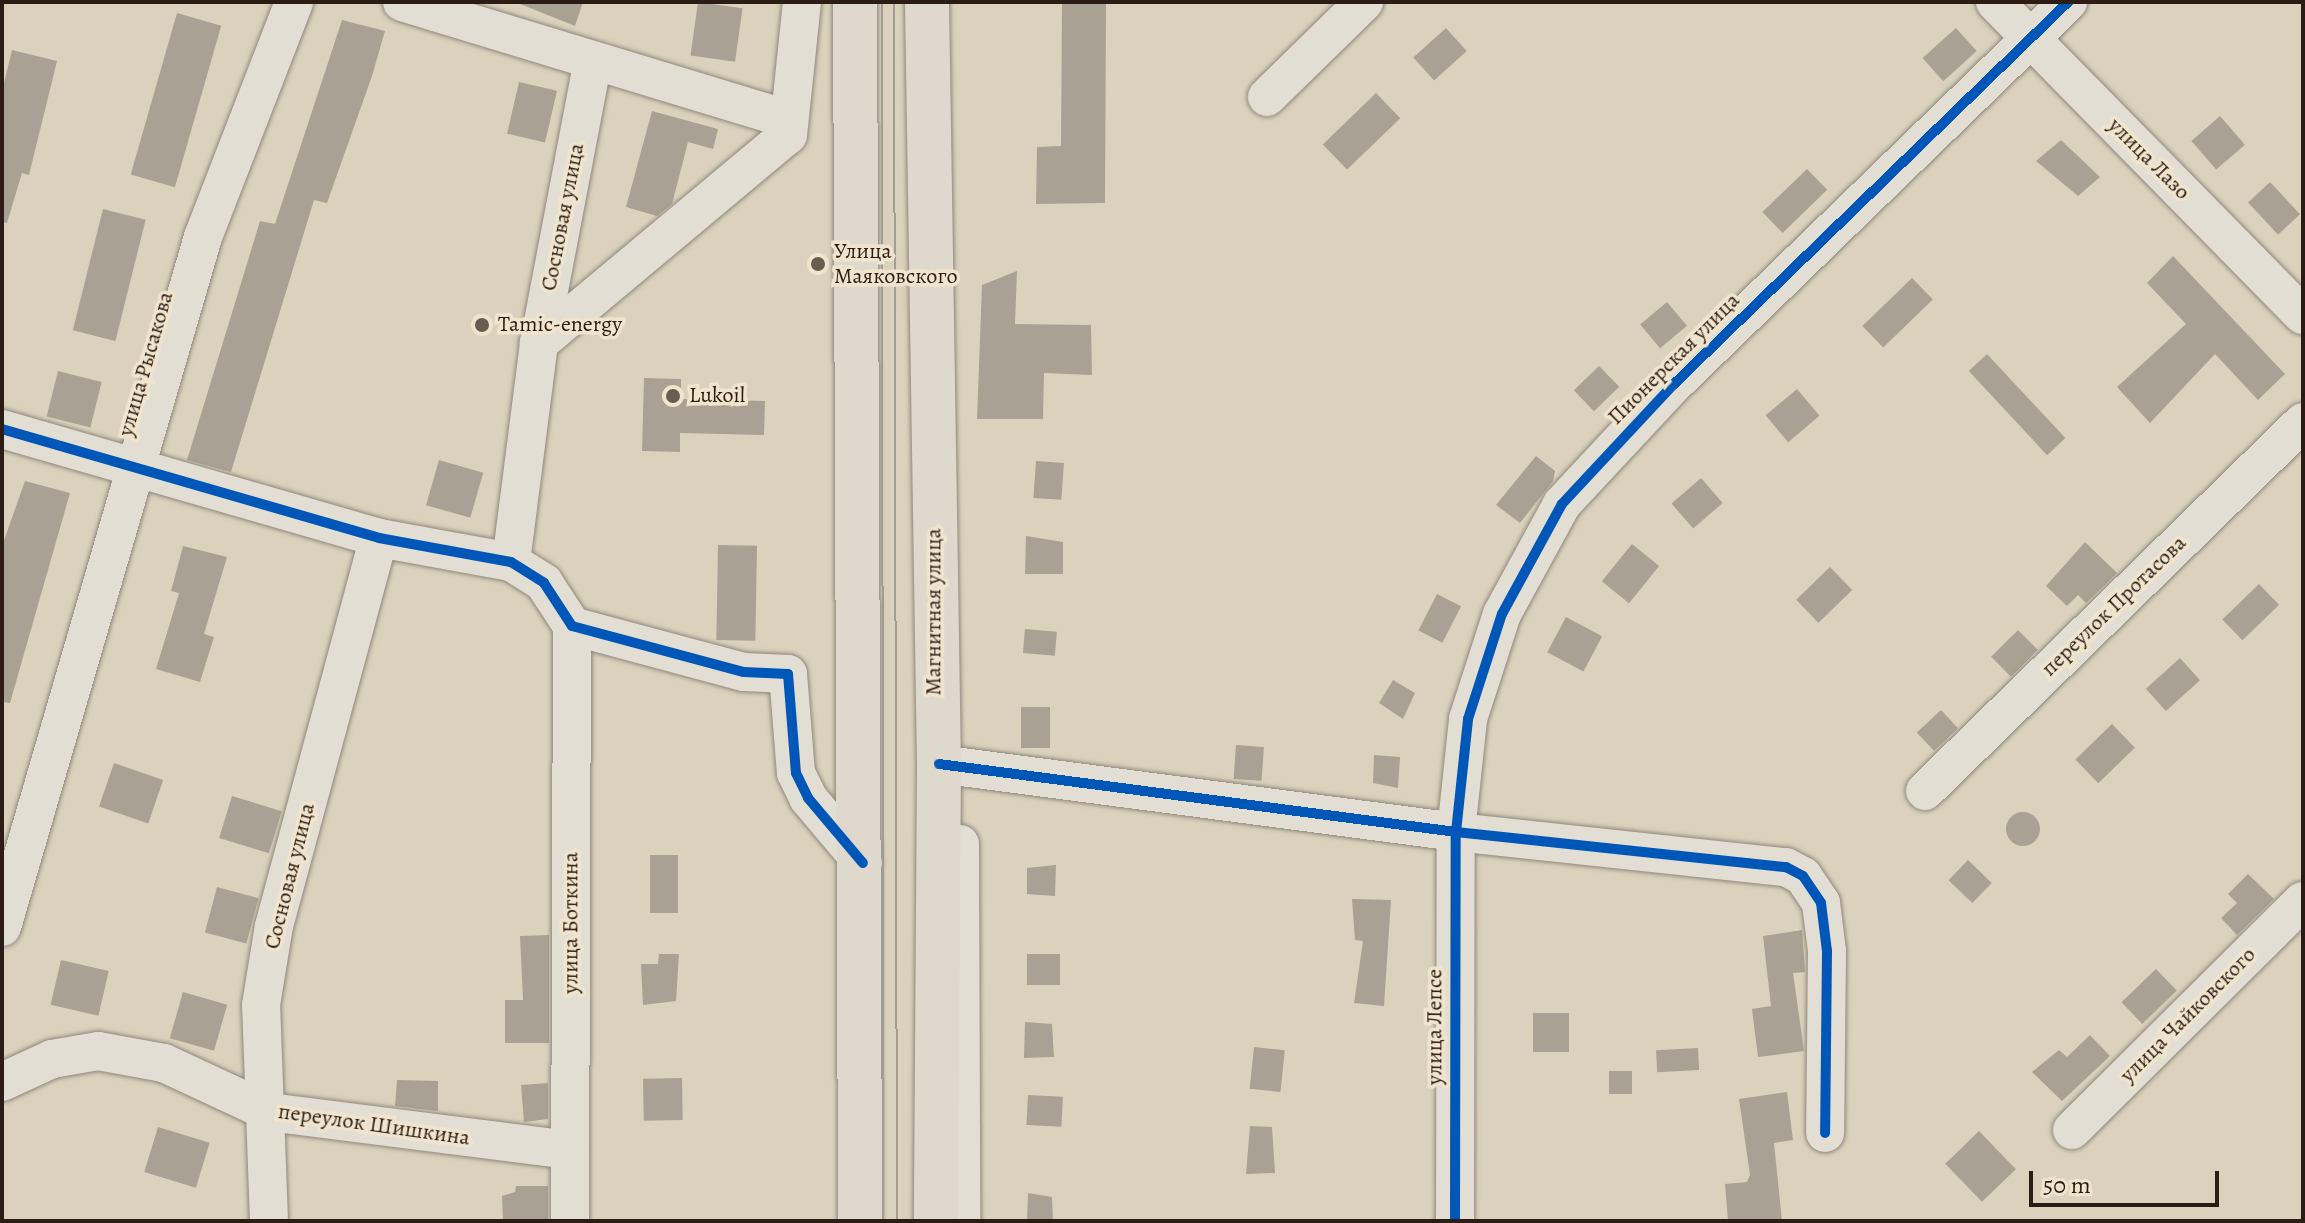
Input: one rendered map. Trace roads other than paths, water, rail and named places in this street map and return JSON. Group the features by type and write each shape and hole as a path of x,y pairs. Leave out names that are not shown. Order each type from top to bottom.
{"main road":[{"path":"855,2 863,863 860,1221"},
{"name":"Магнитная улица","path":"927,2 949,765 936,1221"}],"street":[{"name":"улица Рысакова","path":"2,927 203,237 294,2"},
{"path":"402,2 449,9 592,64 788,119"},
{"path":"539,343 788,135 802,2"},
{"path":"1267,97 1364,2"},
{"name":"улица Лазо","path":"1995,2 2303,315"},
{"name":"Пионерская улица","path":"1456,832 1468,719 1492,644 1502,614 1562,504 1674,384 2068,2"},
{"name":"Сосновая улица","path":"511,562 539,343 592,64"},
{"name":"переулок Протасова","path":"1925,791 2303,422"},
{"path":"2,429 379,538 511,562 544,583 572,626 744,672 788,674 796,773 808,798 863,863"},
{"name":"Сосновая улица","path":"269,1221 269,1112 261,1005 274,926 379,538"},
{"name":"улица Боткина","path":"570,1221 572,626"},
{"path":"961,1221 949,765 1456,832 1764,863 1803,876 1821,903 1827,951 1825,1133"},
{"name":"улица Лепсе","path":"1455,1221 1456,832"},
{"name":"улица Чайковского","path":"2072,1130 2303,901"},
{"name":"переулок Шишкина","path":"2,1082 52,1059 98,1051 164,1063 269,1112 570,1150"}],"tram line":[{"path":"882,2 883,1221"},
{"path":"894,2 897,1221"}],"place":[{"name":"Улица Маяковского","path":"818,264"},
{"name":"Tamic-energy","path":"482,325"},
{"name":"Lukoil","path":"673,396"}]}
